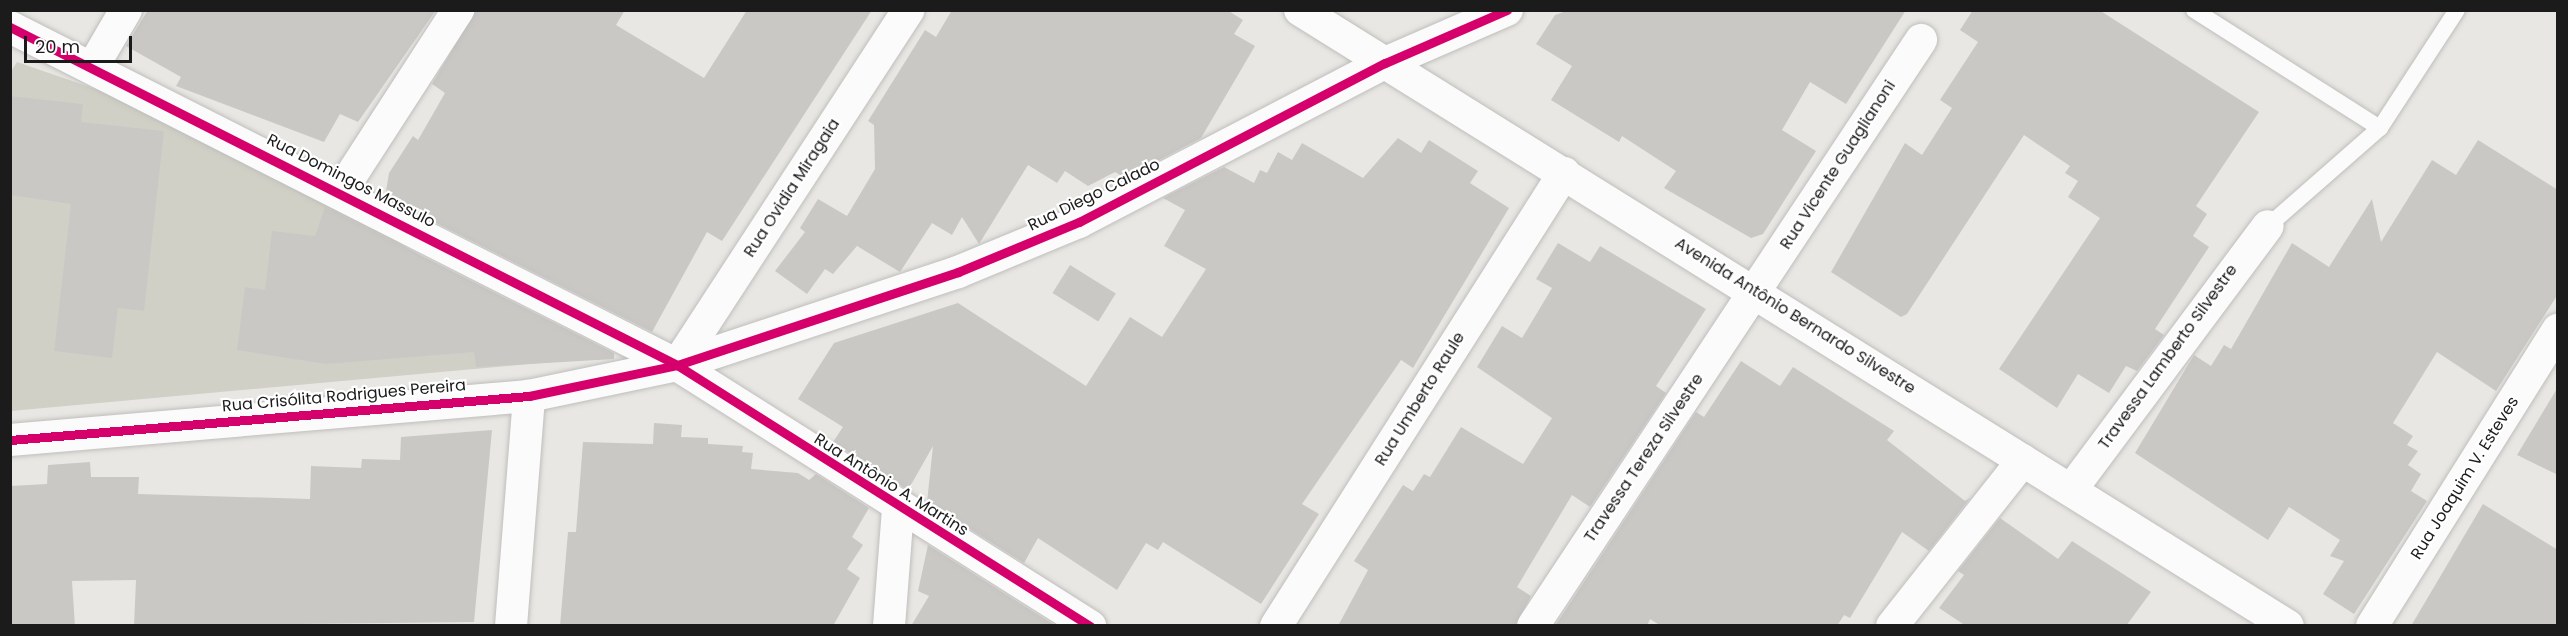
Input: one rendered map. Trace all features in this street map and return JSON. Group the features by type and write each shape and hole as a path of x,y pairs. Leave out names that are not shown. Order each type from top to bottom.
{"street":[{"path":"92,68 126,10"},
{"path":"341,191 458,10"},
{"name":"Rua Ovidia Miragaia","path":"677,365 908,10"},
{"name":"Avenida Antônio Bernardo Silvestre","path":"1300,10 1755,291 2288,626"},
{"name":"Rua Diego Calado","path":"677,365 958,272 1080,222 1384,63 1507,10"},
{"name":"Rua Domingos Massulo","path":"10,27 341,191 677,365"},
{"name":"Rua Vicente Guaglianoni","path":"1755,291 1921,40"},
{"name":"Rua Umberto Raule","path":"1276,626 1564,173"},
{"name":"Travessa Lamberto Silvestre","path":"2071,490 2268,226"},
{"name":"Travessa Tereza Silvestre","path":"1533,626 1755,291"},
{"name":"Rua Joaquim V. Esteves","path":"2372,626 2558,330"},
{"name":"Rua Crisólita Rodrigues Pereira","path":"10,440 529,396 677,365"},
{"name":"Rua Antônio A. Martins","path":"677,365 898,509 1090,626"},
{"path":"511,626 529,396"},
{"path":"1892,626 2023,460"},
{"path":"889,626 898,509"}],"lane":[{"path":"2194,10 2380,128"},
{"path":"2268,226 2380,128 2457,10"}],"shaded area":[{"path":"17,62 226,134 585,359 11,411 10,73"}],"building":[{"path":"148,10 436,10 358,122 340,114 324,142 176,86 181,77 126,46"},
{"path":"476,10 625,10 616,25 704,78 747,10 872,10 722,241 707,232 652,332 385,197 389,173 413,136 418,140 445,93 432,84"},
{"path":"952,10 1227,10 1243,20 1234,34 1255,46 1201,138 1125,178 1115,172 1088,186 1065,171 1057,183 1028,165 979,244 962,217 952,235 932,223 900,272 857,246 833,274 825,269 807,294 775,271 805,232 800,228 818,199 847,216 875,169 874,125 868,121 925,30 936,37"},
{"path":"1569,10 1906,10 1846,104 1810,82 1782,130 1816,151 1763,234 1751,238 1664,188 1676,171 1622,136 1619,142 1551,100 1572,66 1536,44 1555,15"},
{"path":"1973,10 2099,10 2259,112 2196,206 2207,214 2193,236 2209,247 2155,329 2164,335 2137,371 2126,366 2109,393 2078,374 2057,408 1999,369 2100,218 2068,197 2078,181 2065,173 2070,166 2024,135 1907,314 1901,317 1831,272 1905,143 1922,155 1952,108 1940,100 1978,42 1960,30"},
{"path":"10,96 83,104 81,122 164,131 144,311 118,308 112,358 54,351 71,204 10,195"},
{"path":"1398,138 1421,153 1429,140 1478,171 1470,183 1509,208 1413,368 1401,360 1302,504 1319,514 1261,604 1163,542 1158,550 1146,543 1117,590 1038,538 1024,563 927,502 933,446 908,490 833,442 843,427 798,399 834,343 958,303 1086,386 1130,317 1162,337 1206,269 1164,246 1185,210 1163,198 1224,167 1254,183 1260,170 1267,173 1278,152 1292,160 1302,143 1363,178"},
{"path":"2478,140 2558,190 2558,294 2496,391 2437,352 2393,423 2413,436 2407,445 2418,451 2408,465 2421,474 2411,491 2427,501 2354,614 2323,594 2344,561 2330,556 2340,540 2289,507 2268,540 2135,453 2194,355 2211,366 2224,345 2231,349 2292,243 2329,267 2372,199 2381,242 2432,160 2456,175"},
{"path":"325,207 614,353 614,359 476,367 474,352 326,364 237,350 245,287 265,290 272,231 315,236"},
{"path":"1558,243 1590,262 1600,246 1706,309 1656,386 1666,393 1590,507 1572,495 1517,587 1531,596 1515,626 1338,626 1368,570 1354,561 1403,485 1413,491 1424,474 1430,477 1461,427 1523,464 1552,418 1477,367 1502,326 1522,338 1552,288 1536,279"},
{"path":"1070,265 1116,294 1098,322 1053,293"},
{"path":"1741,361 1780,386 1793,367 1894,431 1887,440 1965,501 1970,498 1929,551 1902,532 1850,618 1844,615 1837,626 1661,626 1650,619 1647,626 1555,626 1696,412 1704,417"},
{"path":"2558,387 2558,475 2517,455"},
{"path":"654,423 682,425 681,437 708,438 708,444 743,446 742,452 753,453 751,469 798,473 809,480 816,474 869,508 852,537 863,545 847,569 860,578 833,626 560,626 568,532 576,532 583,442 653,444"},
{"path":"492,430 474,622 134,626 136,580 72,581 75,626 10,626 10,486 47,484 48,465 90,462 91,477 139,477 138,494 310,499 311,466 361,468 362,459 400,460 401,437"},
{"path":"2483,504 2558,550 2558,626 2411,626"},
{"path":"2000,518 2058,559 2072,541 2151,592 2126,626 1966,626 1939,608 1964,575 1958,571"},
{"path":"928,545 1056,626 911,626 929,596 918,591"}],"cycle path":[{"path":"10,440 529,396 677,365 958,272 1079,222 1385,63 1507,10"},
{"path":"10,27 677,365 1090,626"}]}
